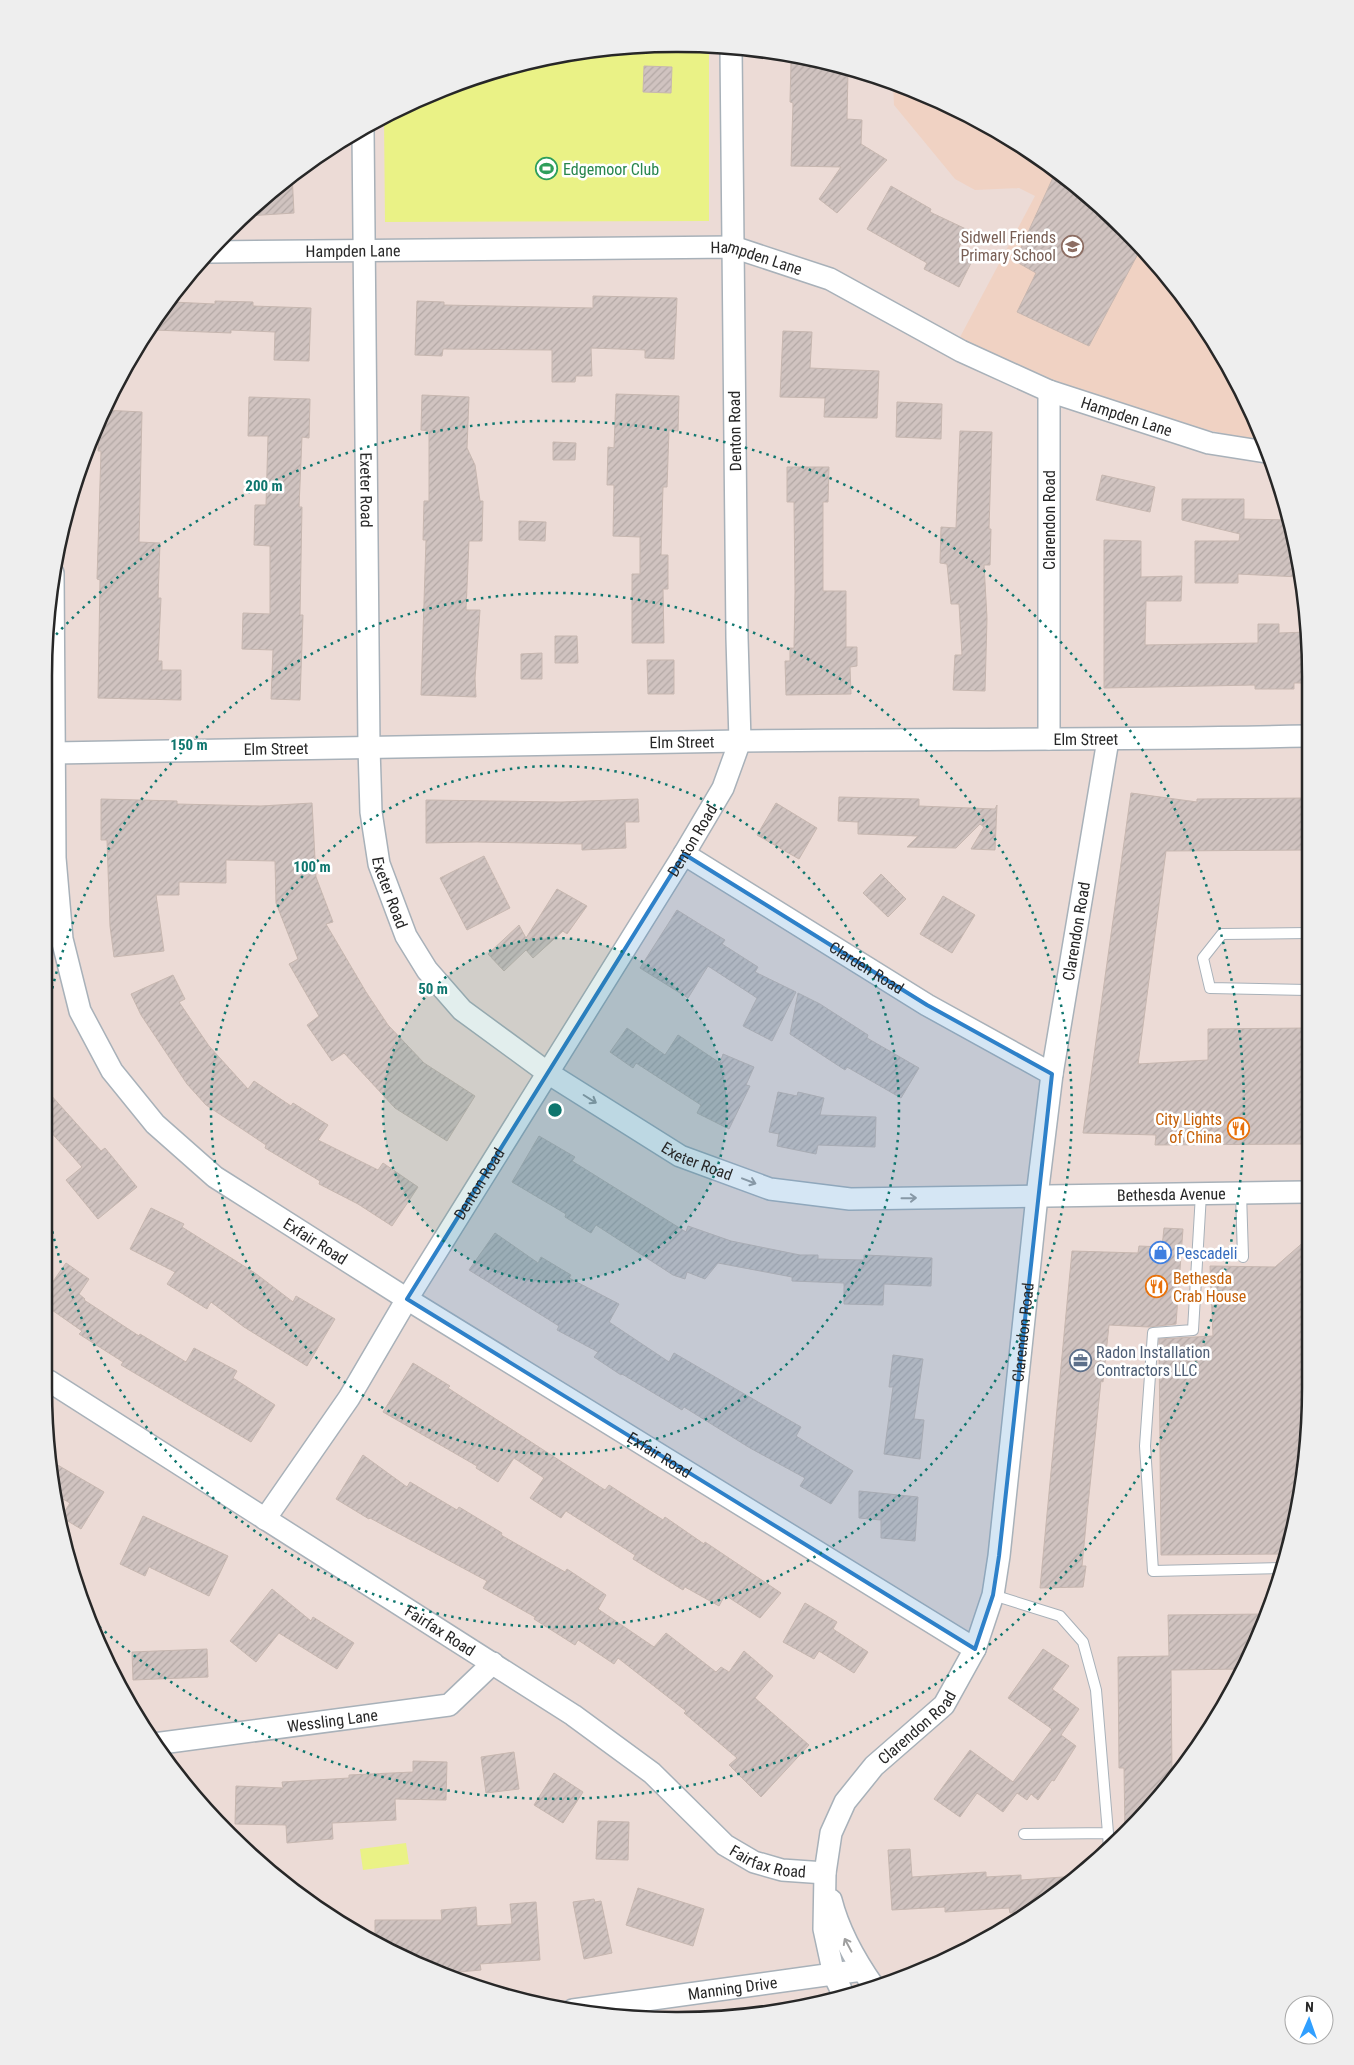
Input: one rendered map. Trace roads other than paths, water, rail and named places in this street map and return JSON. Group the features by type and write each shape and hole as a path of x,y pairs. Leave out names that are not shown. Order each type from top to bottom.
{"street":[{"name":"Denton Road","path":"265,1519 349,1398 407,1299 684,854 723,788 740,742 737,638 731,55"},
{"name":"Exeter Road","path":"363,137 369,747 372,812 379,864 406,936 428,970 462,1010 548,1073 680,1156 770,1189 850,1199 1037,1196"},
{"name":"Hampden Lane","path":"219,252 733,247 830,280 961,351 1049,391 1209,443 1259,451"},
{"name":"Clarendon Road","path":"1049,391 1049,738"},
{"name":"Exfair Road","path":"53,648 56,858 62,938 80,1011 112,1072 155,1124 215,1177 407,1299 975,1649"},
{"name":"Elm Street","path":"54,753 369,747 1049,738 1108,740 1302,736"},
{"name":"Clarendon Road","path":"825,1873 832,1833 845,1802 874,1766 944,1704 975,1649 993,1595 1052,1074 1108,740"},
{"name":"Clarden Road","path":"684,854 927,1005 1052,1074"},
{"name":"Bethesda Avenue","path":"1037,1196 1302,1192"},
{"name":"Fairfax Road","path":"52,1383 573,1715 652,1773 725,1845 754,1862 782,1870 825,1873"},
{"name":"Wessling Lane","path":"164,1743 449,1705 493,1663"},
{"name":"Fairfax Road","path":"825,1873 824,1929 834,1975 841,1990"},
{"name":"Fairfax Road","path":"825,1873 837,1925 868,1978"},
{"name":"Manning Drive","path":"595,2007 834,1975 868,1978"}],"lane":[{"path":"1302,933 1222,934 1203,958 1210,988 1302,990"},
{"path":"1241,1193 1243,1257"},
{"path":"1201,1194 1193,1330 1152,1333 1145,1446 1153,1571 1274,1568"},
{"path":"993,1595 1060,1616 1083,1642 1096,1690 1108,1840"},
{"path":"1024,1834 1108,1834"}],"place":[{"name":"Edgemoor Club","path":"547,169"},
{"name":"Sidwell Friends Primary School","path":"1072,246"},
{"name":"City Lights of China","path":"1238,1128"},
{"name":"Pescadeli","path":"1160,1253"},
{"name":"Bethesda Crab House","path":"1157,1287"},
{"name":"Radon Installation Contractors LLC","path":"1080,1361"}]}
